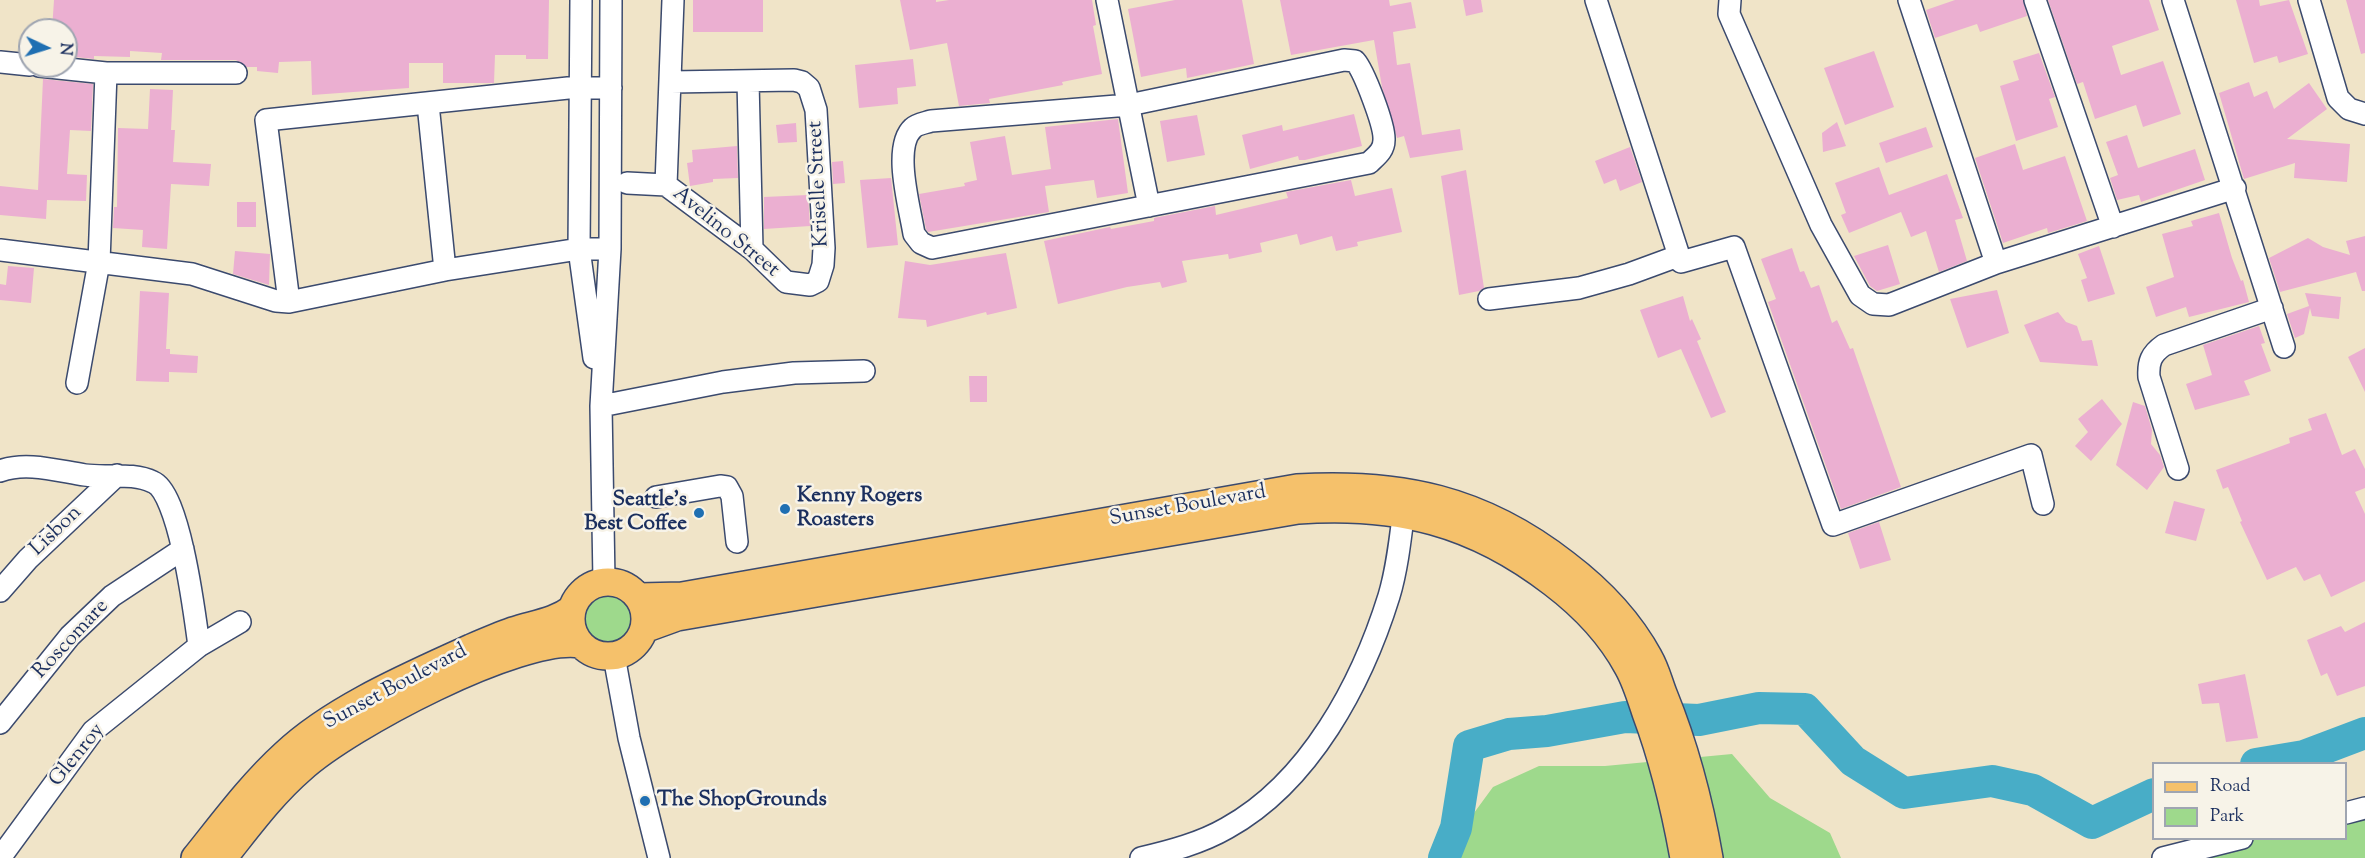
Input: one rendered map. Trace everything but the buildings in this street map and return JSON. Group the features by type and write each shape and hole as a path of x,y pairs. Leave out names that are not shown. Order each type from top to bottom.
{"main road":[{"name":"Sunset Boulevard","path":"639,597 682,596 1297,488 1353,486 1405,502 1472,533 1531,566 1590,615 1628,667 1651,692 1671,746"},
{"name":"Sunset Boulevard","path":"644,629 677,617 1298,510 1361,508 1405,502"},
{"path":"604,581 624,584 639,597 645,613 644,629 641,637 630,650 614,656 596,654 580,644 572,627 573,609 581,593 604,581"},
{"name":"Sunset Boulevard","path":"195,858 263,776 286,752 331,720 378,693 474,647 513,631 560,618 573,609"},
{"name":"Sunset Boulevard","path":"224,858 263,806 302,768 344,737 482,666 550,644 565,641 580,644"},
{"path":"1671,746 1684,858"},
{"path":"1671,746 1699,800 1709,858"}],"street":[{"path":"581,0 579,249 601,406"},
{"path":"604,581 601,537 601,406 610,249 611,0"},
{"name":"Avelino Street","path":"666,185 673,0"},
{"path":"1107,0 1149,206"},
{"path":"1596,0 1678,256 1681,262 1734,247 1833,525 2031,455 2043,504"},
{"path":"1730,0 1729,14 1821,225 1860,295 1873,304 1889,305 1996,263 2235,188"},
{"path":"1909,0 1996,263"},
{"path":"2035,0 2113,227"},
{"path":"2173,0 2284,347"},
{"path":"2309,0 2338,98 2349,109 2365,114"},
{"path":"1344,60 1355,61 1364,71 1384,139 1381,152 1369,163 1149,206 932,248 921,243 914,234 902,156 905,139 914,127 931,121 1129,105 1344,60"},
{"path":"0,62 18,64"},
{"path":"78,70 106,73 236,73"},
{"path":"77,383 99,262 106,73"},
{"name":"Kriselle Street","path":"748,81 794,80 802,82 809,88 816,110 824,248 823,265 818,281"},
{"path":"670,82 748,81 752,249"},
{"path":"289,302 266,120 580,88 611,88"},
{"path":"428,104 445,270"},
{"name":"Avelino Street","path":"627,183 666,185 752,249 786,282 810,285 818,281"},
{"path":"0,250 192,274 276,301 289,302 445,270 579,249 610,249"},
{"path":"1489,298 1579,288 1629,274 1678,256"},
{"path":"2178,469 2149,377 2148,364 2154,351 2164,345 2272,308"},
{"path":"601,406 723,382 794,373 864,371"},
{"path":"7,468 96,476 117,475 154,482 166,494 183,549 200,646"},
{"name":"Lisbon","path":"0,591 28,559 117,475"},
{"path":"656,497 720,486 727,487 732,496 737,542"},
{"path":"1141,858 1179,849 1227,828 1267,799 1300,766 1333,719 1367,655 1390,594 1405,502"},
{"name":"Roscomare","path":"0,723 70,636 112,596 183,549"},
{"name":"Glenroy","path":"4,847 93,731 200,646 240,622"},
{"path":"614,656 629,738 659,858"},
{"path":"2347,813 2365,808"},
{"path":"2163,858 2234,840"}],"green space":[{"path":"607,595 625,602 632,620 625,638 607,645 589,638 582,620 589,602"},
{"path":"1732,754 1770,798 1830,833 1841,858 1441,858 1493,787 1539,766 1605,766"},
{"path":"2365,808 2365,858 2159,858 2235,840 2347,840 2347,813"}],"waterway":[{"path":"1444,858 1456,828 1469,746 1509,734 1547,731 1625,717 1699,720 1759,708 1805,709 1853,761 1904,793 1992,781 2033,790 2092,823 2152,795"},
{"path":"2268,762 2304,756 2365,733"},
{"path":"1441,858 1444,855"}],"place":[{"name":"Kenny Rogers Roasters","path":"785,509"},
{"name":"Seattle's Best Coffee","path":"699,513"},
{"name":"The ShopGrounds","path":"645,801"}]}
